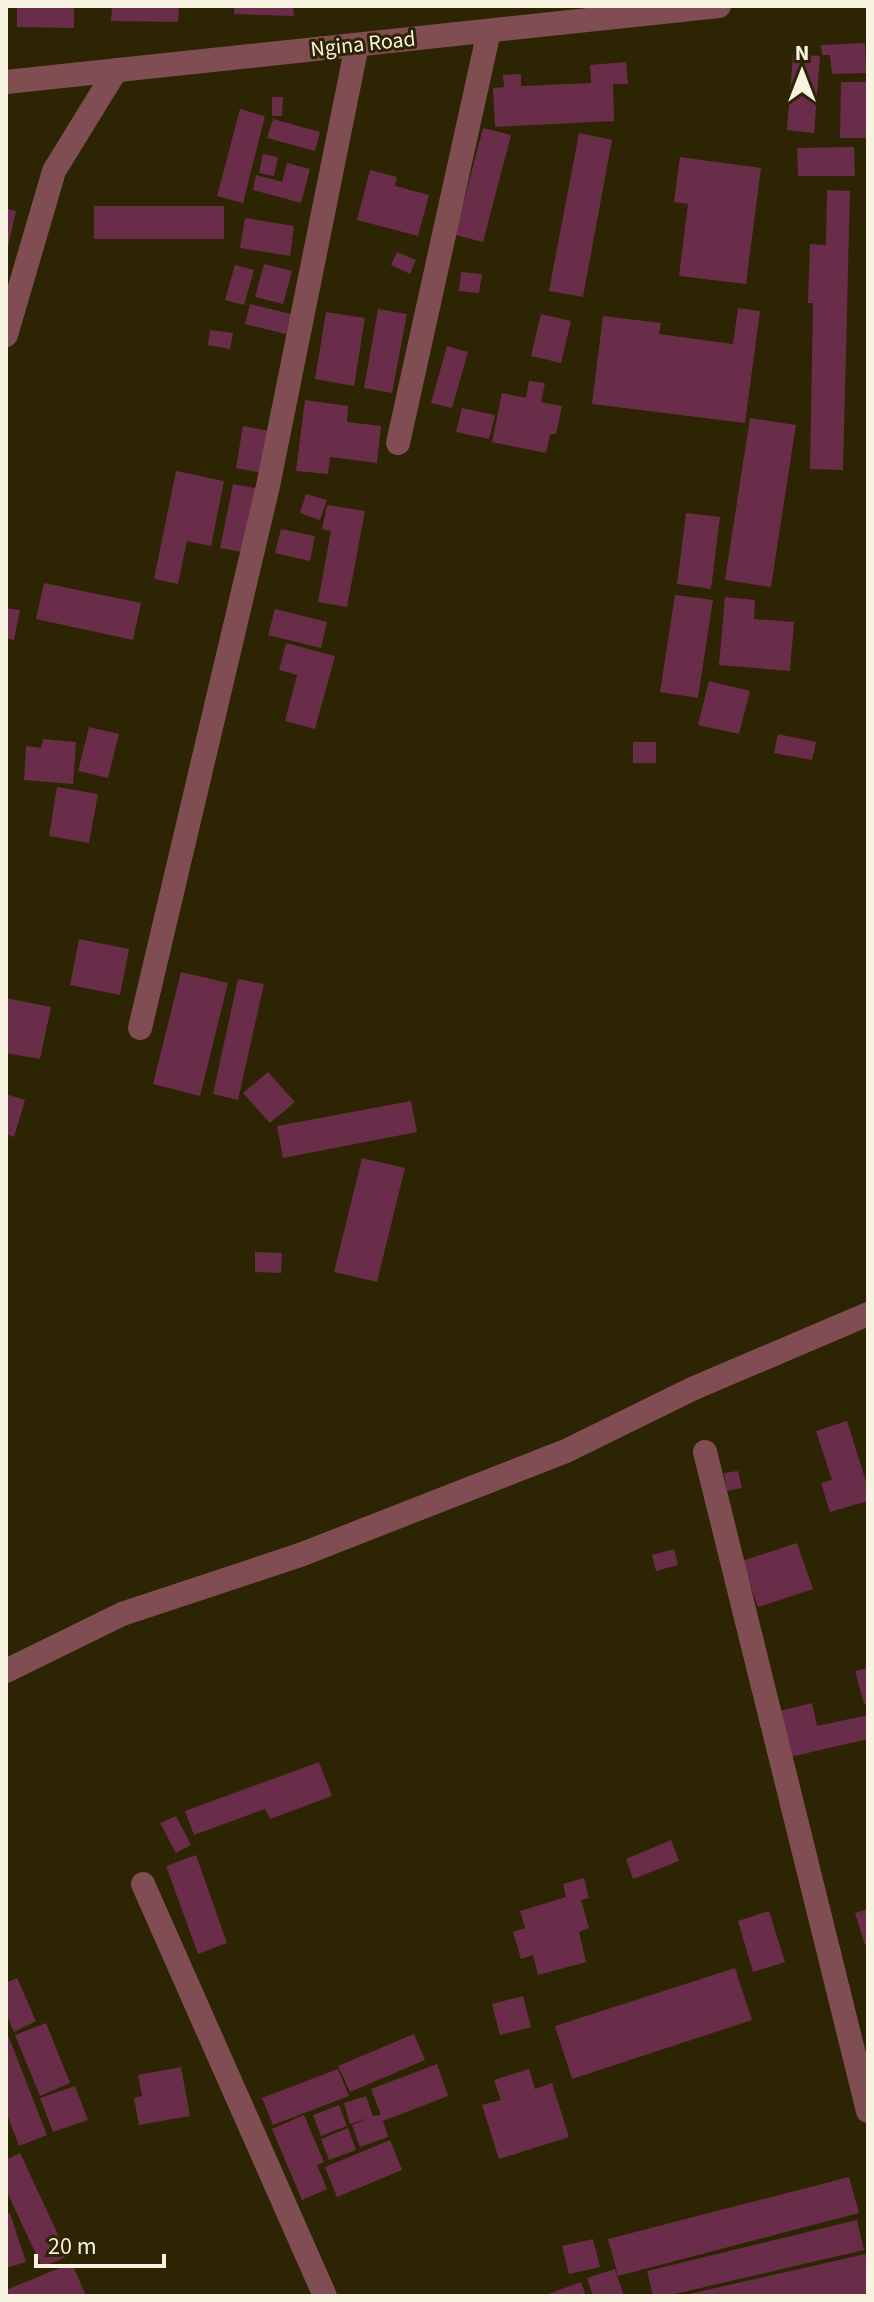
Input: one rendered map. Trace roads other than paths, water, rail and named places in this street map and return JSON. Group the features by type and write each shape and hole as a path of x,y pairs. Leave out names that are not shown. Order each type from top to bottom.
{"street":[{"name":"Ngina Road","path":"6,82 719,6"},
{"path":"398,443 489,31"},
{"path":"140,1028 268,486 357,45"},
{"path":"6,335 54,171 116,70"},
{"path":"6,1671 122,1614 300,1555 566,1451 692,1389 868,1314"},
{"path":"705,1452 868,2111"},
{"path":"143,1884 325,2296"}]}
